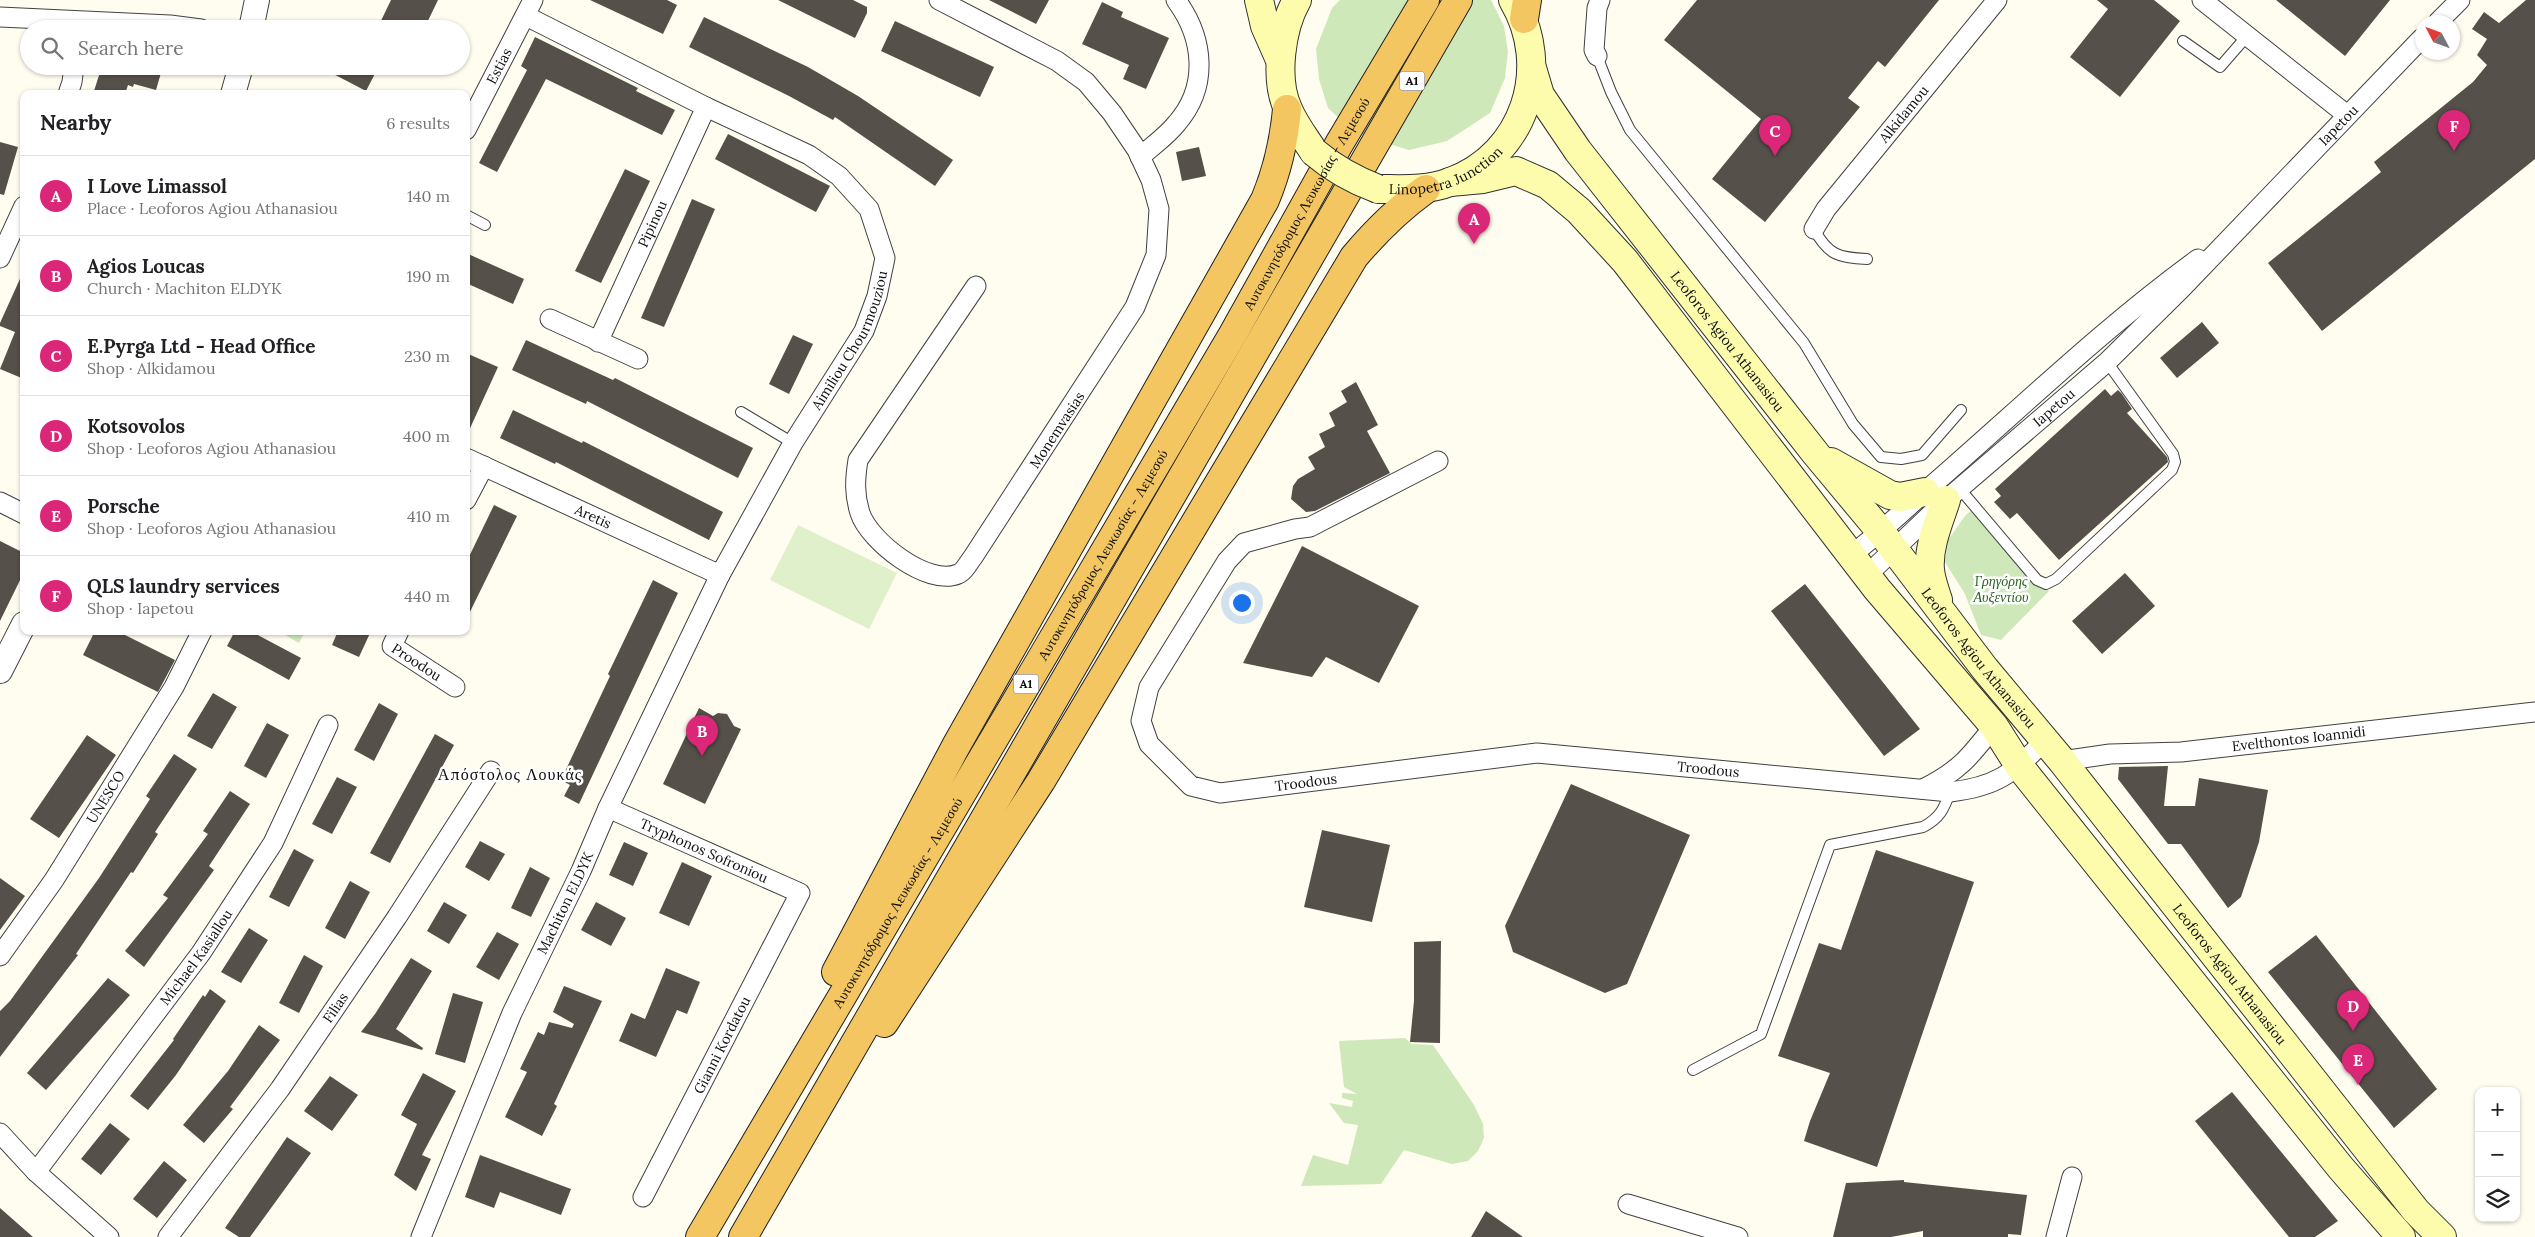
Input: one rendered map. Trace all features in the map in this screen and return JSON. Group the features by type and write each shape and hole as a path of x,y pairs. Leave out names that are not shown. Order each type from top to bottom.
{"highway":[{"name":"Αυτοκινητόδρομος Λευκωσίας - Λεμεσού","path":"700,1237 1233,334 1339,144 1425,0"},
{"name":"Αυτοκινητόδρομος Λευκωσίας - Λεμεσού","path":"743,1237 1458,0"},
{"path":"734,1177 845,953 947,764 1265,200 1278,170 1284,142 1287,109"},
{"path":"767,1193 914,981 1040,781 1354,257 1377,228 1404,204 1438,186"}],"main road":[{"path":"1259,0 1265,26 1282,63"},
{"name":"Linopetra Junction","path":"1298,0 1291,12 1283,35 1281,85 1287,109 1314,152 1332,167 1353,179 1378,189 1438,186 1472,171 1492,156 1508,137 1521,116 1532,68 1531,43 1521,6"},
{"name":"Leoforos Agiou Athanasiou","path":"1532,68 1540,95 1578,151 1816,454 1888,541 1984,669 2062,761 2416,1211 2442,1237"},
{"path":"1438,186 1516,171 1548,185 1579,211 1625,261 1859,565 1994,726 2020,767 2393,1235"},
{"path":"1816,454 1890,495 1900,497 1943,494 1932,543 1930,570 1941,610"}],"street":[{"path":"253,20 257,0"},
{"name":"Monemvasias","path":"939,0 1057,61 1086,82 1112,113 1140,157 1151,180 1159,209 1156,255 1136,307 973,557 960,574 943,578 922,572 869,532 860,514 854,488 858,460 976,286"},
{"path":"1140,157 1178,123 1196,92 1201,61 1192,30 1176,0"},
{"path":"1597,56 1594,50 1597,8 1600,0"},
{"name":"Alkidamou","path":"1814,229 1826,209 1997,0"},
{"path":"2202,0 2346,115"},
{"path":"2445,15 2460,0"},
{"name":"Aimiliou Chourmouziou","path":"529,8 706,106 809,155 839,176 869,209 885,258 877,296 864,332 793,443 720,575"},
{"name":"Estias","path":"470,122 529,8"},
{"path":"0,17 29,20"},
{"name":"Iapetou","path":"1859,565 1943,494 2107,362 2182,288 2415,45"},
{"path":"69,90 73,75"},
{"path":"234,90 238,75"},
{"name":"Pipinou","path":"598,342 706,106"},
{"path":"0,258 20,215"},
{"name":"Iapetou","path":"1943,494 2135,307 2233,233"},
{"path":"550,319 638,359"},
{"name":"Aretis","path":"470,460 720,575"},
{"name":"Troodous","path":"1438,461 1310,528 1288,530 1244,543 1227,561 1149,687 1141,721 1149,744 1191,786 1220,793 1537,753 1950,792 1989,785 2020,767 2044,741"},
{"path":"470,492 484,466"},
{"path":"0,502 20,512"},
{"name":"Iapetou","path":"1859,565 1888,541"},
{"name":"Machiton ELDYK","path":"421,1237 512,1013 720,575"},
{"path":"0,671 20,632"},
{"name":"UNESCO","path":"0,956 41,902 60,872 174,687 200,635"},
{"name":"Proodou","path":"397,635 392,646 455,687"},
{"name":"Evelthontos Ioannidi","path":"2062,761 2110,754 2182,752 2535,712"},
{"name":"Michael Kasiallou","path":"36,1172 201,953 272,843 328,725"},
{"path":"1922,790 1949,776 1961,766 1994,726"},
{"name":"Filias","path":"168,1237 280,1089 397,917 491,771"},
{"name":"Tryphonos Sofroniou","path":"608,808 800,893"},
{"name":"Gianni Kordatou","path":"643,1197 800,893"},
{"path":"0,1133 36,1172 109,1237"},
{"path":"2056,1237 2072,1177"},
{"path":"1628,1204 1738,1237"},
{"path":"2393,1235 2416,1211"}],"lane":[{"path":"2183,41 2220,67 2247,36"},
{"path":"1597,56 1611,92 1630,130 1804,343 1853,424 1881,457 1901,459 1922,455 1961,410"},
{"path":"470,217 485,225"},
{"path":"1814,229 1824,246 1844,258 1867,259"},
{"path":"1943,494 2038,580 2046,584 2056,579 2172,470 2175,462 2173,454 2107,362"},
{"path":"742,412 793,443"},
{"path":"1693,1070 1761,1034 1830,845 1923,827 1935,821 1944,811 1950,792"}],"green space":[{"path":"1340,0 1491,0 1504,26 1508,52 1505,78 1490,113 1447,141 1409,150 1366,137 1343,122 1328,108 1319,79 1316,49 1332,8"},
{"name":"Γρηγόρης Αυξεντίου","path":"1978,504 2049,591 2001,640 1981,635 1965,594 1945,562 1948,540 1965,516"},
{"path":"798,525 897,573 869,629 770,580"},
{"path":"285,635 303,635 299,643"},
{"path":"1405,1038 1412,1044 1433,1045 1474,1105 1483,1124 1484,1138 1478,1151 1468,1161 1452,1164 1404,1150 1381,1184 1301,1186 1313,1155 1348,1165 1358,1125 1344,1123 1329,1103 1352,1107 1353,1101 1342,1098 1342,1093 1357,1094 1344,1087 1339,1041"}],"building":[{"path":"391,0 438,0 428,20 381,20"},
{"path":"590,0 667,0 677,5 663,34"},
{"path":"778,0 853,0 867,7 867,13 855,38"},
{"path":"989,0 1049,0 1036,24"},
{"path":"1697,0 1939,0 1885,67 1878,61 1848,98 1860,107 1765,222 1712,179 1761,119 1664,40"},
{"path":"2097,0 2154,0 2180,21 2120,97 2070,57 2108,9"},
{"path":"2276,0 2390,0 2345,56"},
{"path":"2526,0 2535,0 2535,159 2322,331 2268,263 2381,172 2374,162 2473,82 2487,65 2477,55 2487,39 2472,29 2484,12 2499,23"},
{"path":"1102,2 1123,12 1121,17 1169,38 1146,89 1123,79 1129,65 1082,44"},
{"path":"704,17 808,67 858,96 953,160 935,186 835,117 833,120 789,96 689,47"},
{"path":"895,21 994,67 980,97 881,51"},
{"path":"535,37 638,88 636,91 675,110 662,135 546,79 497,172 479,163 527,70 521,66"},
{"path":"99,75 160,75 156,90 134,84 133,87 128,85 126,90 94,90"},
{"path":"335,75 374,75 367,90"},
{"path":"728,134 830,186 816,212 715,159"},
{"path":"0,142 18,147 4,195 0,194"},
{"path":"1199,147 1206,176 1182,181 1176,152"},
{"path":"625,169 650,181 601,283 575,271"},
{"path":"692,199 715,209 664,327 641,318"},
{"path":"470,255 524,279 513,304 470,285"},
{"path":"20,279 20,377 0,369 15,332 0,326"},
{"path":"2202,322 2219,343 2177,378 2160,358"},
{"path":"793,335 813,344 789,394 769,384"},
{"path":"526,340 613,380 615,378 753,448 738,478 587,401 586,404 512,370"},
{"path":"470,355 498,367 470,428"},
{"path":"1356,382 1378,425 1367,431 1390,473 1315,511 1306,512 1291,499 1293,486 1298,479 1315,469 1308,457 1325,447 1319,434 1335,426 1329,413 1347,402 1341,391"},
{"path":"2105,389 2111,396 2118,390 2122,394 2132,409 2127,413 2167,457 2168,462 2059,560 2017,513 2010,519 1994,502 2001,496 1995,489"},
{"path":"513,410 582,443 583,441 723,512 709,540 556,462 555,464 500,438"},
{"path":"494,505 517,516 470,612 470,555"},
{"path":"0,541 20,551 20,580 0,621"},
{"path":"1302,546 1419,606 1379,683 1326,657 1312,677 1243,663"},
{"path":"2125,573 2155,606 2102,654 2072,621"},
{"path":"653,580 678,593 579,804 564,796 570,785 561,780 610,676 608,674"},
{"path":"1805,584 1920,729 1884,756 1771,611"},
{"path":"93,635 125,635 175,660 158,692 83,655"},
{"path":"233,635 258,635 301,658 289,680 227,646"},
{"path":"336,635 369,635 359,657 332,645"},
{"path":"213,693 237,707 212,749 187,736"},
{"path":"379,703 398,714 374,761 354,750"},
{"path":"699,708 713,716 718,713 727,714 734,726 741,729 705,804 663,784"},
{"path":"267,723 289,735 266,778 244,766"},
{"path":"435,734 454,745 390,863 370,853"},
{"path":"87,735 116,755 59,838 30,819"},
{"path":"174,754 197,769 155,832 158,834 133,873 131,872 76,954 78,955 0,1057 0,1011 10,1001 99,878 150,799 146,796"},
{"path":"2168,766 2164,806 2195,806 2199,778 2268,790 2259,842 2241,897 2228,908 2181,844 2168,844 2118,779 2119,767"},
{"path":"337,777 357,787 332,834 312,824"},
{"path":"1571,784 1690,835 1627,984 1605,993 1513,952 1505,926"},
{"path":"230,791 250,804 209,866 214,870 144,967 125,951 168,898 163,895 208,834 203,831"},
{"path":"1322,830 1390,845 1372,922 1304,907"},
{"path":"480,841 505,854 489,881 465,867"},
{"path":"624,842 648,853 633,886 609,875"},
{"path":"294,849 314,860 289,907 269,897"},
{"path":"1876,850 1974,882 1877,1167 1804,1141 1810,1121 1830,1073 1778,1056 1819,943 1841,950"},
{"path":"682,862 712,876 689,926 659,913"},
{"path":"530,867 550,878 531,917 511,908"},
{"path":"0,878 25,896 0,930"},
{"path":"350,881 370,892 345,939 325,928"},
{"path":"444,902 467,915 449,944 427,931"},
{"path":"596,902 626,918 611,946 581,930"},
{"path":"249,928 268,940 241,983 221,972"},
{"path":"497,932 519,944 499,980 476,967"},
{"path":"2316,935 2437,1089 2394,1128 2268,972"},
{"path":"1441,941 1440,1043 1410,1042 1414,1001 1414,942"},
{"path":"304,955 323,966 299,1013 279,1003"},
{"path":"411,958 432,971 396,1029 423,1048 422,1050 361,1032 375,1014"},
{"path":"666,968 700,982 687,1014 677,1010 656,1057 619,1041 631,1013 645,1019"},
{"path":"108,978 130,995 46,1090 27,1073"},
{"path":"564,986 602,1001 554,1104 557,1106 542,1136 505,1117 527,1072 520,1069 538,1032 544,1035 549,1022 572,1028 574,1024 553,1012"},
{"path":"210,989 226,1001 176,1075 148,1110 130,1096 174,1040 203,995 205,997"},
{"path":"453,993 483,1002 465,1063 435,1054"},
{"path":"259,1025 280,1040 230,1107 233,1109 204,1143 183,1125 228,1071"},
{"path":"423,1073 456,1091 422,1155 431,1159 416,1191 394,1175 417,1124 401,1115"},
{"path":"330,1076 358,1095 332,1131 304,1111"},
{"path":"2232,1092 2338,1221 2315,1237 2289,1237 2195,1121"},
{"path":"110,1123 130,1139 101,1175 81,1159"},
{"path":"287,1137 311,1153 250,1237 239,1237 225,1228"},
{"path":"480,1155 571,1189 561,1215 500,1192 494,1208 465,1197"},
{"path":"164,1161 187,1180 157,1218 133,1199"},
{"path":"1904,1180 1904,1182 2027,1195 2021,1235 2008,1234 2008,1237 1923,1237 1923,1231 1891,1237 1833,1237 1846,1183"},
{"path":"0,1208 33,1237 0,1237"},
{"path":"1486,1211 1523,1237 1471,1237"}],"place":[{"name":"QLS laundry services","path":"2454,151"},
{"name":"E.Pyrga Ltd - Head Office","path":"1775,156"},
{"name":"I Love Limassol","path":"1474,244"},
{"name":"Agios Loucas","path":"702,756"},
{"name":"Kotsovolos","path":"2353,1031"},
{"name":"Porsche","path":"2358,1085"}],"district":[{"name":"Απόστολος Λουκάς","path":"510,774"}]}
